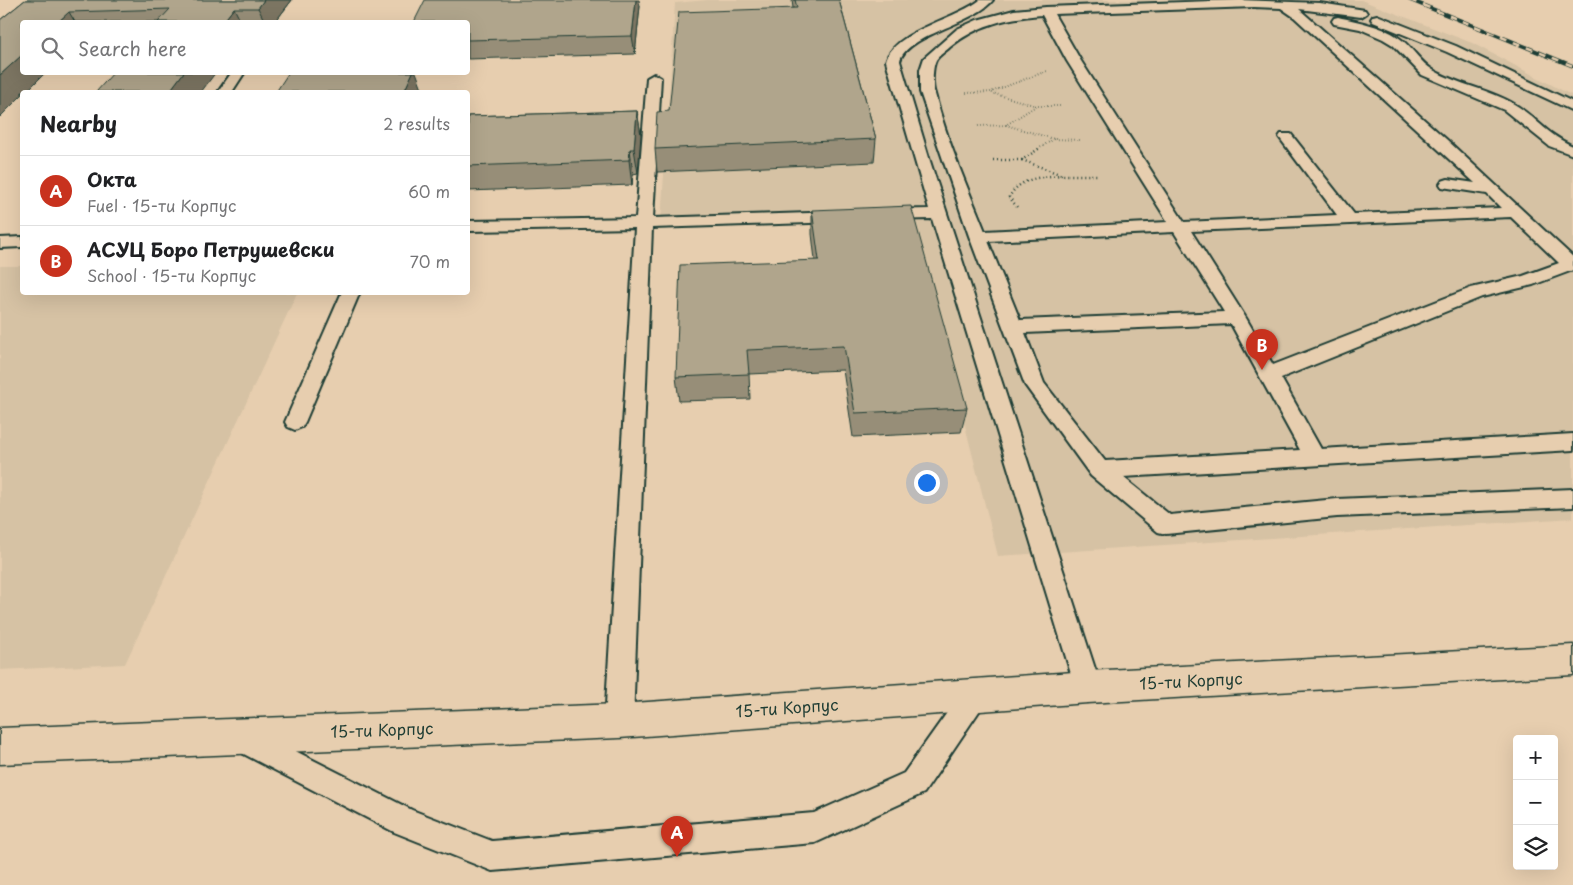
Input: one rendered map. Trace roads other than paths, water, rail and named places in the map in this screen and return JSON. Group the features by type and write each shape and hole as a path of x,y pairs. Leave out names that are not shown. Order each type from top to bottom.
{"street":[{"name":"15-ти Корпус","path":"0,746 619,721 1088,686 1573,660"}],"lane":[{"path":"988,0 973,11 917,37 895,53 893,60 939,214 1088,686"},
{"path":"1320,0 1407,30 1484,64 1573,107"},
{"path":"1361,13 1284,4 1163,3 1014,14 981,23 961,32 930,58 927,70 927,92 977,236 1035,384 1099,470 1166,525 1337,508 1573,498"},
{"path":"1163,3 1178,17"},
{"path":"1268,375 1477,292 1528,281 1572,266 1441,142 1298,14 1284,4"},
{"path":"1046,11 1074,61 1237,318 1315,457"},
{"path":"1298,14 1377,30 1397,42 1427,72 1509,106 1541,134 1554,143 1573,151"},
{"path":"226,90 237,75"},
{"path":"619,721 644,223 654,78"},
{"path":"1286,137 1349,219"},
{"path":"1448,184 1491,190"},
{"path":"977,236 1515,212"},
{"path":"470,226 939,214"},
{"path":"0,243 20,242"},
{"path":"295,422 350,295"},
{"path":"1013,327 1237,318"},
{"path":"1099,470 1573,442"},
{"path":"239,736 404,822 492,856 815,828 914,783 975,695"}],"railway":[{"path":"1410,0 1573,66"}],"place":[{"name":"АСУЦ Боро Петрушевски","path":"1262,370"},
{"name":"Окта","path":"677,857"}]}
